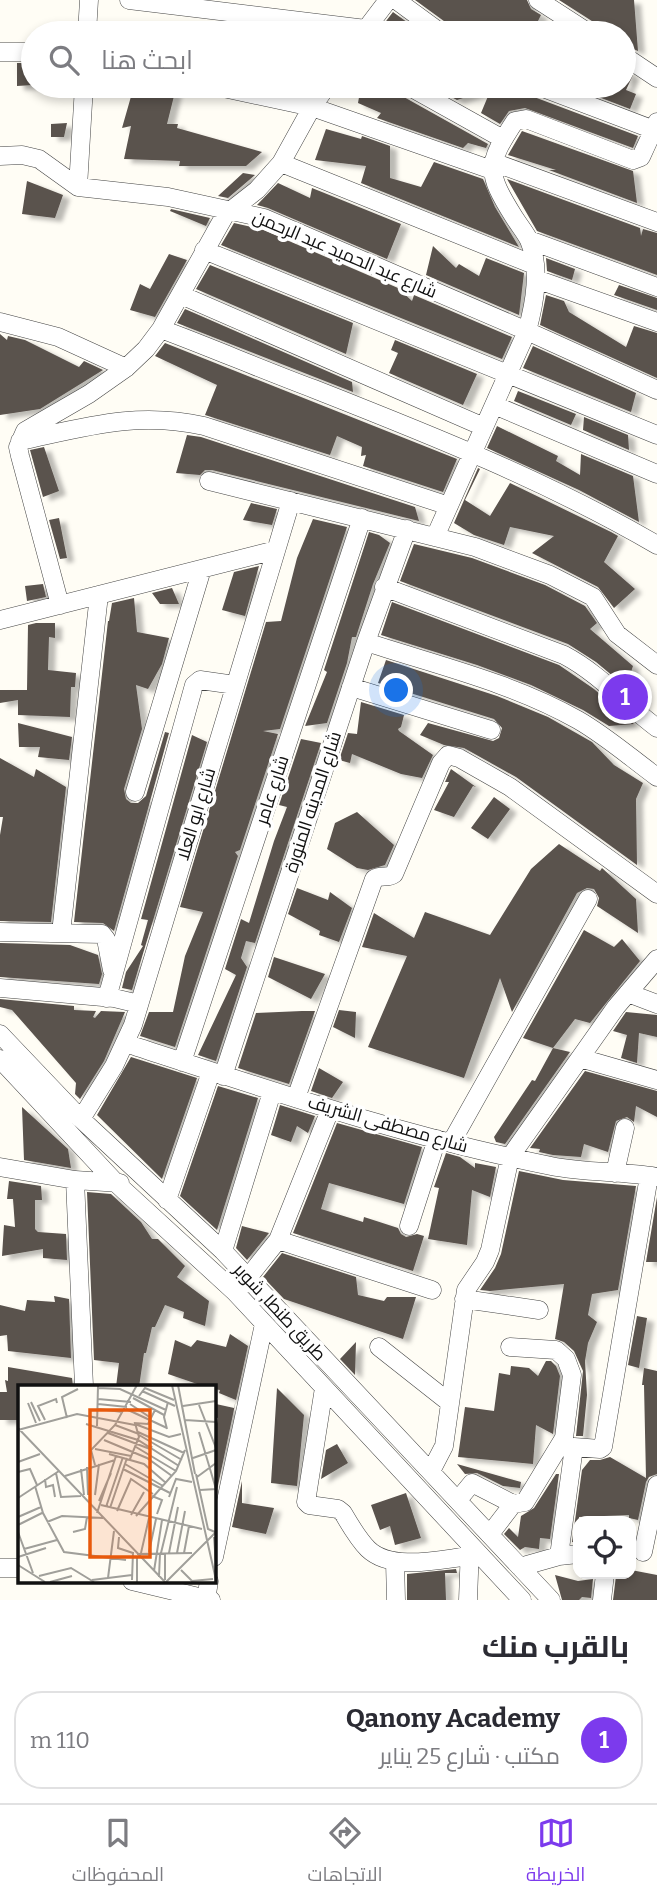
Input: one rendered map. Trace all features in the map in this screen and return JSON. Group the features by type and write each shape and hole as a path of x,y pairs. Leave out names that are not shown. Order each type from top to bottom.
{"street":[{"path":"88,21 89,0"},
{"path":"129,0 288,21"},
{"path":"372,21 388,0"},
{"path":"396,0 424,21"},
{"path":"538,0 570,21"},
{"path":"0,52 21,52"},
{"path":"636,64 657,78"},
{"path":"78,187 83,98"},
{"path":"270,98 312,107 657,222"},
{"path":"61,605 20,456 20,441 25,431 89,394 126,368 161,329 220,223 231,209 257,190 281,163 318,98"},
{"path":"430,98 503,139"},
{"path":"436,537 527,331 532,314 535,272 529,240 500,195 492,166 503,139 515,121 526,119 633,160 641,157 656,127 573,98"},
{"name":"شارع عبد الحميد عبد الرحمن","path":"0,156 22,155 39,159 78,187 168,197 264,218 657,390"},
{"path":"281,163 657,323"},
{"path":"529,240 657,287"},
{"path":"204,250 657,435"},
{"path":"181,295 484,427"},
{"path":"0,322 58,337 126,368"},
{"path":"161,329 472,454 622,524 657,545"},
{"path":"494,405 657,474"},
{"path":"20,441 123,420 177,420 204,426 449,506"},
{"path":"209,481 407,529 513,560 587,593 596,601 617,634 657,665"},
{"name":"شارع ابو العلا","path":"81,1119 125,1043 139,1004 291,501"},
{"name":"شارع عامر","path":"182,1062 362,518"},
{"name":"شارع المدينه المنورة","path":"167,1200 217,1074 384,587 407,529"},
{"path":"0,620 276,550"},
{"path":"135,792 202,569"},
{"path":"384,587 564,655 583,665 657,728"},
{"path":"61,933 99,595"},
{"path":"366,642 547,704 579,720 657,777"},
{"path":"107,998 194,685 200,680 235,685"},
{"path":"351,687 491,730"},
{"path":"296,1098 374,879 394,874 441,763 448,755 459,758 510,787 657,894"},
{"path":"409,1226 444,1141 588,900"},
{"path":"0,932 105,936 113,975"},
{"path":"430,1471 444,1446 464,1299 469,1283 485,1262 490,1250 510,1157 628,993 657,959"},
{"path":"0,988 107,998 139,1004"},
{"path":"628,993 657,1004"},
{"name":"طريق طنطا, شوبر","path":"0,1034 81,1119 223,1251 551,1600"},
{"name":"شارع مصطفى الشريف","path":"125,1043 330,1110 444,1141 554,1167 653,1176"},
{"path":"580,1058 657,1080"},
{"name":"طريق طنطا, شوبر","path":"0,1059 116,1183 234,1292 518,1598"},
{"path":"223,1251 272,1092"},
{"path":"234,1292 248,1279 278,1240 330,1110"},
{"path":"615,1173 625,1128"},
{"path":"0,1167 75,1180 151,1185"},
{"path":"559,1556 574,1447 600,1450 603,1447 653,1176"},
{"path":"75,1180 84,1385"},
{"path":"278,1240 432,1290"},
{"path":"464,1299 539,1310"},
{"path":"215,1553 264,1324"},
{"path":"379,1347 450,1403"},
{"path":"458,1500 472,1483 513,1504 521,1504 528,1499 564,1438 572,1375 566,1359 556,1350 510,1348"},
{"path":"324,1388 306,1502 309,1506 338,1509 367,1548 385,1560 395,1562 474,1553 494,1538 513,1504"},
{"path":"644,1552 657,1485"},
{"path":"468,1600 474,1553"},
{"path":"520,1567 573,1555"},
{"path":"395,1562 396,1600"},
{"path":"0,1568 18,1568"},
{"path":"602,1600 604,1579"},
{"path":"137,1582 208,1595"}],"building":[{"path":"415,0 527,0 531,9 541,15 538,21 444,21"},
{"path":"559,0 634,0 636,21 592,21"},
{"path":"393,12 405,21 386,21"},
{"path":"17,63 21,63 21,86 17,86"},
{"path":"131,98 174,98 167,124 178,124 177,128 262,152 246,166 179,166 180,161 124,159 131,126 122,128"},
{"path":"359,98 406,98 488,144 486,148 468,143 463,148 377,118 381,113 358,103"},
{"path":"487,98 537,98 638,136 633,148 525,108 509,111 500,124 481,113"},
{"path":"601,98 634,98 630,109"},
{"path":"67,123 64,137 51,137 51,124"},
{"path":"326,129 361,139 362,136 390,146 390,178 421,187 434,162 483,179 495,207 519,247 361,183 366,166 315,160"},
{"path":"522,131 633,171 637,203 549,170 556,170 508,155"},
{"path":"243,173 255,175 228,198 218,196"},
{"path":"507,179 640,228 641,236 643,229 657,233 657,275 537,231"},
{"path":"27,181 63,195 55,218 22,214"},
{"path":"278,183 310,198 312,188 401,224 387,259 257,205"},
{"path":"171,209 210,218 206,226 170,211"},
{"path":"234,223 261,229 398,288 412,301 414,295 512,337 502,359 221,245"},
{"path":"433,246 456,268 459,264 479,276 486,258 524,273 519,315 426,275"},
{"path":"169,254 187,260 155,317 130,310 140,284 150,289"},
{"path":"546,258 575,269 572,280 547,271"},
{"path":"210,265 353,323 346,354 196,289"},
{"path":"619,285 657,298 657,310 614,295"},
{"path":"546,295 564,301 569,312 626,347 634,326 657,333 657,378 540,325"},
{"path":"185,309 352,382 353,392 177,323"},
{"path":"0,334 7,340 8,336 25,340 79,367 84,361 103,370 40,409 0,415"},
{"path":"395,340 477,374 463,405 389,373 398,353 391,350"},
{"path":"165,343 457,459 443,492 363,466 366,455 361,456 362,447 337,436 330,455 205,415 217,385 155,356"},
{"path":"533,346 636,393 631,412 523,368"},
{"path":"518,391 576,414 571,425 514,401"},
{"path":"584,417 628,435 629,450 583,430"},
{"path":"497,426 558,456 556,461 580,475 581,454 633,476 639,522 579,490 487,448"},
{"path":"187,435 201,437 415,507 419,521 212,470 205,470 200,475 176,473"},
{"path":"44,447 59,491 43,497 30,450"},
{"path":"478,468 480,469 465,500 490,516 510,483 611,532 618,536 604,562 635,589 614,608 598,587 532,553 554,536 510,527 504,545 474,535 454,523"},
{"path":"251,503 277,509 272,525 243,520"},
{"path":"59,518 67,558 60,559 49,520"},
{"path":"313,519 347,527 280,729 263,731 278,734 240,850 235,852 238,856 175,1047 140,1036 149,1012 173,1012 185,956 203,912 180,907 266,622 281,621 297,558"},
{"path":"369,532 390,543 356,637 352,637 347,663 327,723 305,726 327,672 324,670"},
{"path":"414,544 472,558 545,585 585,606 597,623 590,629 633,666 626,687 596,662 568,644 400,581"},
{"path":"259,566 245,616 222,610 234,572"},
{"path":"43,584 46,597 27,601 25,586"},
{"path":"172,588 179,604 160,604 152,593"},
{"path":"134,598 137,632 169,638 162,664 148,689 136,685 142,729 124,789 126,799 131,803 138,803 146,796 165,732 169,733 114,931 103,923 74,922 108,621 112,603"},
{"path":"392,602 559,665 594,689 634,724 609,726 531,685 381,635"},
{"path":"55,623 55,638 49,637 48,670 76,673 75,687 71,687 70,717 18,715 18,700 0,703 0,690 27,690 28,625"},
{"path":"386,660 497,696 548,717 592,742 614,765 643,783 636,799 637,865 516,777 464,748 444,745 420,735 428,723 493,741 499,738 502,728 494,719 378,683"},
{"path":"361,702 404,715 399,731 433,755 422,778 401,774 352,754 350,763 339,760 348,733 357,734"},
{"path":"18,723 72,737 69,760 38,757 40,747 19,747"},
{"path":"192,735 207,742 132,990 122,988 126,972 143,946 141,945 148,920 141,919"},
{"path":"301,739 321,743 255,943 246,941 241,958 247,967 216,1061 198,1055 236,975 225,969 241,919 249,923 287,807 279,805"},
{"path":"0,758 34,777 36,769 66,787 51,922 0,921 0,835 3,817 0,817"},
{"path":"451,769 476,787 473,786 454,817 434,810 449,782 445,782"},
{"path":"494,797 510,809 488,839 471,828"},
{"path":"357,812 394,845 385,865 368,870 357,868 327,849 335,823"},
{"path":"559,844 600,871 602,868 636,899 638,933 597,906 599,898 594,889 587,888 577,893 512,1012 500,978 464,1078 368,1047 407,956 362,947 374,913 414,938 425,912 490,935 531,869"},
{"path":"297,888 328,900 330,892 352,908 339,942 319,935 320,931 288,914"},
{"path":"584,930 614,947 622,939 640,961 590,1023 575,1019 553,1048 523,1038"},
{"path":"0,943 70,945 98,955 102,974 99,984 0,977"},
{"path":"274,957 325,974 311,999 268,977"},
{"path":"0,999 74,1006 74,1010 96,1011 93,1017 95,1018 101,1011 125,1012 104,1061 80,1099 75,1094 76,1083 12,1010 0,1007"},
{"path":"339,1010 356,1012 355,1038 333,1027"},
{"path":"315,1011 289,1084 238,1068 256,1013"},
{"path":"626,1012 657,1015 657,1037 639,1033 637,1063 621,1058 627,1035 613,1031"},
{"path":"553,1048 570,1052 505,1144 496,1142 494,1137 532,1080 535,1081"},
{"path":"131,1057 197,1078 162,1179 97,1115"},
{"path":"319,1068 343,1082 332,1098 311,1091"},
{"path":"585,1071 657,1091 657,1117 636,1106 634,1122 627,1117 616,1121 608,1152 584,1144 581,1157 553,1155 530,1148"},
{"path":"218,1086 258,1098 217,1230 180,1196"},
{"path":"280,1105 315,1116 308,1133 297,1126 291,1142 271,1135"},
{"path":"22,1107 68,1149 71,1168 24,1160"},
{"path":"337,1123 422,1147 404,1204 329,1183 321,1209 363,1222 364,1217 398,1228 406,1237 417,1234 424,1236 413,1271 293,1233"},
{"path":"446,1153 460,1157 475,1168 475,1163 496,1167 490,1197 472,1190 467,1245 428,1239 439,1188 434,1187"},
{"path":"519,1171 563,1180 636,1186 618,1290 592,1294 588,1315 597,1322 588,1343 585,1361 587,1395 583,1436 576,1436 583,1371 574,1351 564,1342 555,1339 564,1284 480,1290 501,1254"},
{"path":"9,1181 41,1186 42,1200 35,1200 35,1229 38,1232 66,1234 67,1260 43,1258 43,1249 2,1256 4,1225 15,1227 13,1199 7,1199"},
{"path":"87,1192 111,1194 141,1222 152,1239 158,1239 185,1266 177,1277 209,1301 205,1326 183,1318 184,1312 165,1305 155,1327 152,1327 144,1353 139,1385 116,1385 119,1363 94,1360"},
{"path":"657,1197 657,1262 646,1262"},
{"path":"242,1226 269,1233 247,1260 236,1248"},
{"path":"282,1253 356,1277 358,1295 384,1301 387,1297 416,1297 403,1339 284,1299 263,1277"},
{"path":"54,1296 69,1299 71,1358 8,1351 7,1335 0,1336 0,1305 25,1311 27,1300 55,1302"},
{"path":"637,1316 647,1318 639,1368 628,1365"},
{"path":"230,1334 248,1346 236,1400 219,1393 220,1390 215,1389 215,1385 200,1385 168,1374 175,1340 191,1347 197,1340 226,1347"},
{"path":"356,1342 355,1375 340,1359"},
{"path":"546,1361 551,1361 556,1366 560,1376 553,1434 536,1425 533,1464 458,1457 465,1407 494,1411 499,1373 510,1375 511,1366 529,1368 538,1376"},
{"path":"8,1367 72,1378 73,1385 18,1385 18,1420 0,1420 0,1392 7,1392 5,1380 8,1381"},
{"path":"644,1368 657,1371 657,1474 649,1477 646,1482 638,1520 636,1516 629,1515 576,1516 582,1470 590,1460 610,1457 646,1478 642,1385"},
{"path":"277,1388 304,1415 297,1486 271,1483"},
{"path":"236,1400 216,1495 216,1404 234,1408"},
{"path":"337,1444 348,1463 321,1479 326,1450"},
{"path":"457,1464 521,1482 520,1488 503,1486 477,1473 465,1474"},
{"path":"556,1474 559,1474 550,1539 540,1538 539,1549 525,1547 520,1550 504,1534 509,1528 518,1537 521,1516 534,1508"},
{"path":"242,1481 242,1503 274,1508 266,1534 232,1527"},
{"path":"406,1493 421,1538 395,1545 390,1526 380,1530 371,1505"},
{"path":"456,1569 457,1573 445,1573 446,1600 407,1600 407,1574"},
{"path":"636,1571 657,1575 657,1600 613,1600 616,1579 636,1579"},
{"path":"555,1575 578,1581 593,1579 591,1598 562,1600"}],"place":[{"name":"Qanony Academy","path":"625,697"}]}
